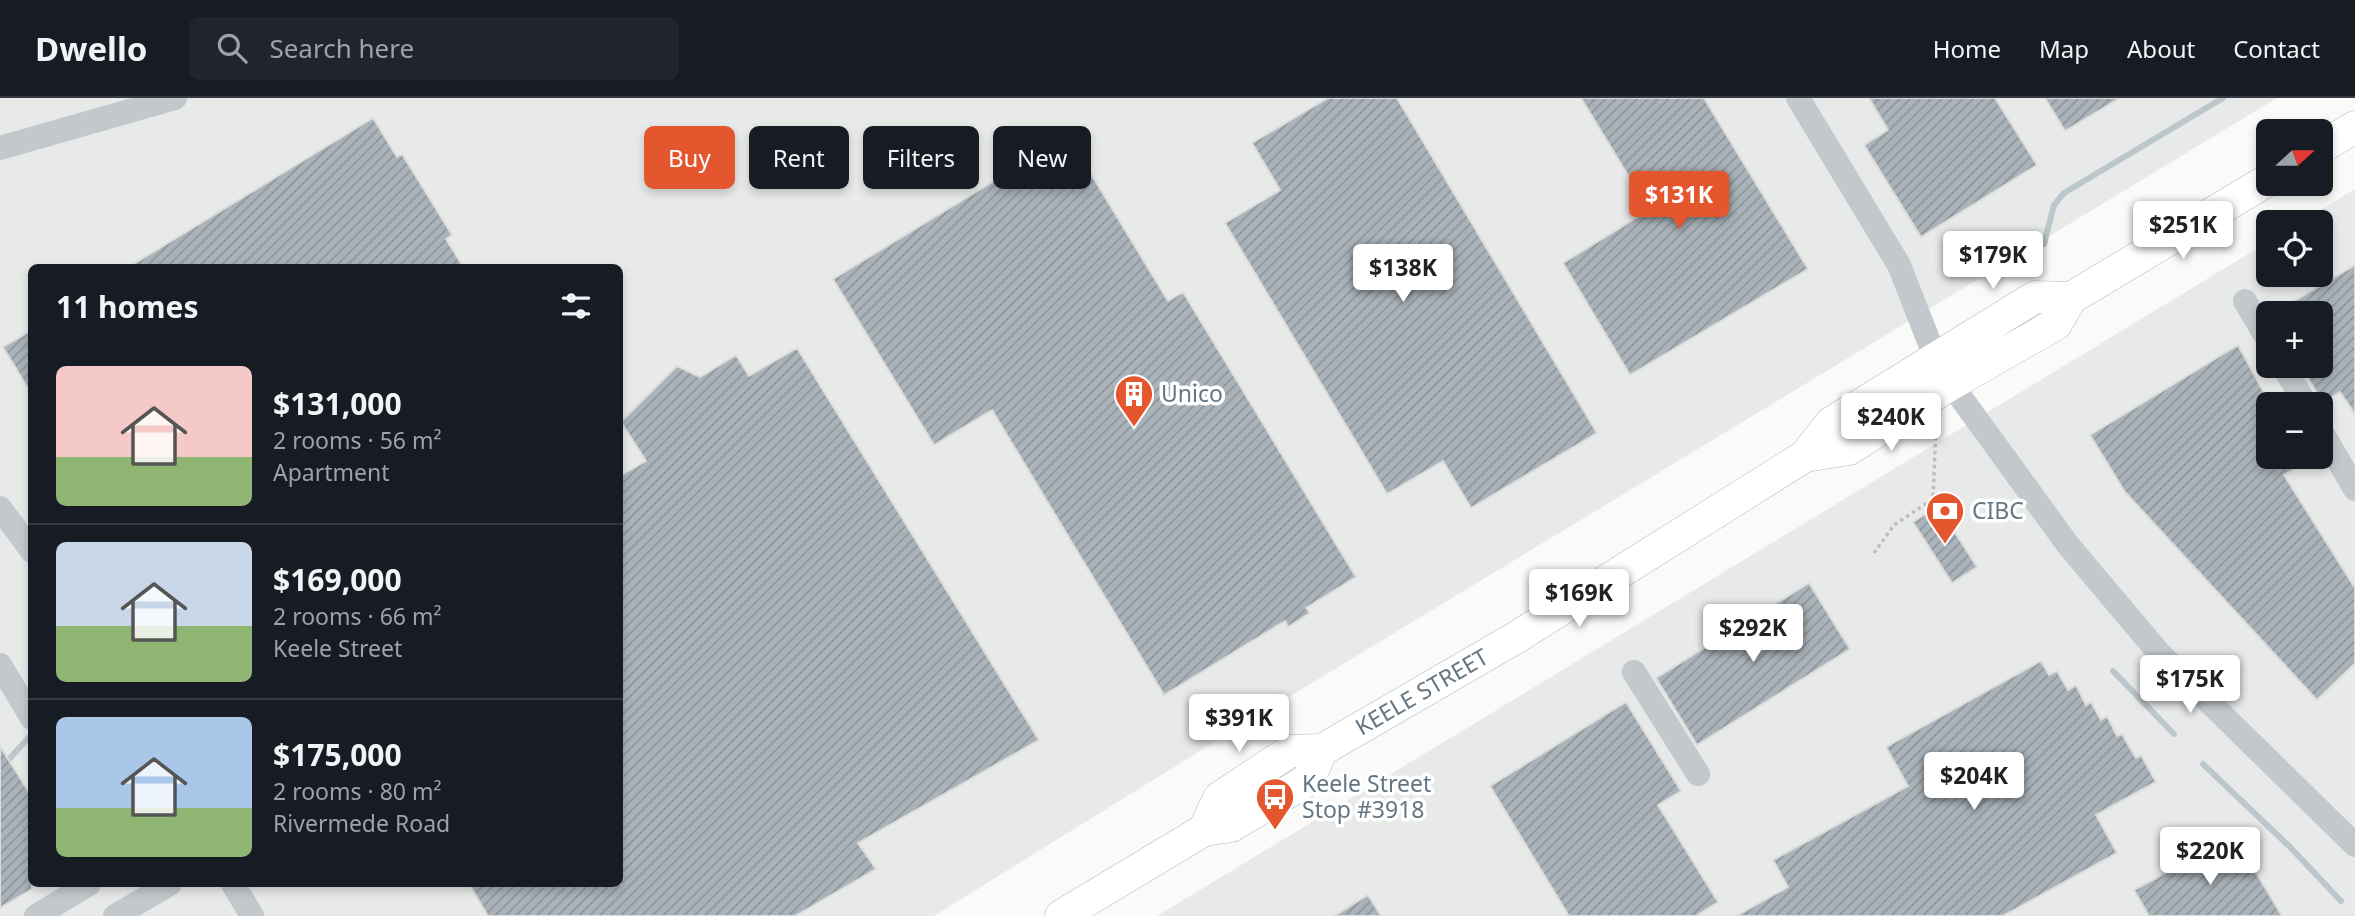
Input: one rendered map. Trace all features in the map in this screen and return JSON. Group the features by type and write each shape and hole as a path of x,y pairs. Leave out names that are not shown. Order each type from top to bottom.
{"main road":[{"path":"2333,140 2355,127"},
{"name":"KEELE STREET","path":"1805,456 1849,449 1951,384 2056,324 2071,298 2256,187"},
{"name":"KEELE STREET","path":"1061,916 1204,830 1231,826 1308,780 1322,750 1517,637 1805,456 1831,423 1935,357 2035,297 2071,298"}],"street":[{"path":"0,148 175,98"},
{"path":"1798,98 1899,265 1935,357 1951,384 2068,545 2159,653 2355,845"},
{"path":"2245,301 2256,320"},
{"path":"2333,451 2355,489"},
{"path":"0,501 17,540"},
{"path":"0,508 17,540"},
{"path":"0,665 28,711"},
{"path":"1634,672 1698,774"},
{"path":"36,916 84,887"},
{"path":"123,902 162,887"},
{"path":"235,887 253,916"}],"path":[{"path":"1874,553 1894,524 1933,499 1936,428"}],"shaded area":[{"path":"0,98 2277,98 1216,741 934,916 0,916"},
{"path":"2355,189 2355,916 1157,916 2256,249 2256,287 2333,287 2333,210 2320,210"}],"building":[{"path":"1328,98 1397,98 1597,433 1471,508 1443,461 1387,494 1225,223 1280,190 1252,143"},
{"path":"1581,98 1704,98 1808,269 1630,375 1563,263 1649,210"},
{"path":"1869,98 1995,98 2037,165 1921,237 1864,145 1888,130"},
{"path":"2045,98 2120,98 2065,131"},
{"path":"373,118 397,157 402,154 452,235 446,239 462,264 134,264"},
{"name":"Unico","path":"1091,174 1168,301 1183,292 1356,577 1306,608 1310,613 1288,627 1285,621 1164,695 992,410 934,445 833,279 993,182 993,189 1091,189"},
{"path":"2355,265 2355,414 2340,392 2333,396 2333,392 2316,392 2308,378 2333,378 2333,301 2294,301 2318,287 2333,287 2333,278"},
{"path":"28,332 28,388 3,347"},
{"path":"2238,345 2264,392 2256,392 2256,469 2295,469 2284,475 2355,588 2355,663 2317,700 2125,492 2090,435"},
{"path":"797,348 1039,740 858,843 876,869 795,916 488,916 471,887 623,887 623,474 646,461 623,425 623,420 677,366 700,377 736,355 749,376"},
{"name":"CIBC","path":"1938,506 1977,567 1952,583 1913,522"},
{"path":"1809,583 1850,649 1697,745 1656,678"},
{"path":"2041,661 2049,675 2057,671 2068,690 2076,685 2086,705 2091,702 2101,720 2107,716 2117,736 2122,734 2136,758 2141,755 2156,782 2096,815 2117,853 2003,916 1736,916 1788,887 1773,860 1908,786 1886,747"},
{"path":"1626,702 1681,791 1658,805 1718,902 1696,916 1569,916 1490,786"},
{"path":"0,746 28,791 28,887 32,889 0,908"},
{"path":"2231,837 2246,856 2282,916 2149,916 2134,890"},
{"path":"1368,895 1381,916 1334,916"}],"waterway":[{"path":"2044,244 2054,205 2064,193 2223,98"},
{"path":"2113,671 2174,734"},
{"path":"0,769 28,738"},
{"path":"2203,764 2289,846 2341,901"}],"place":[{"name":"Unico","path":"1134,428"},
{"name":"CIBC","path":"1945,545"},
{"name":"Keele Street Stop #3918","path":"1275,831"}]}
